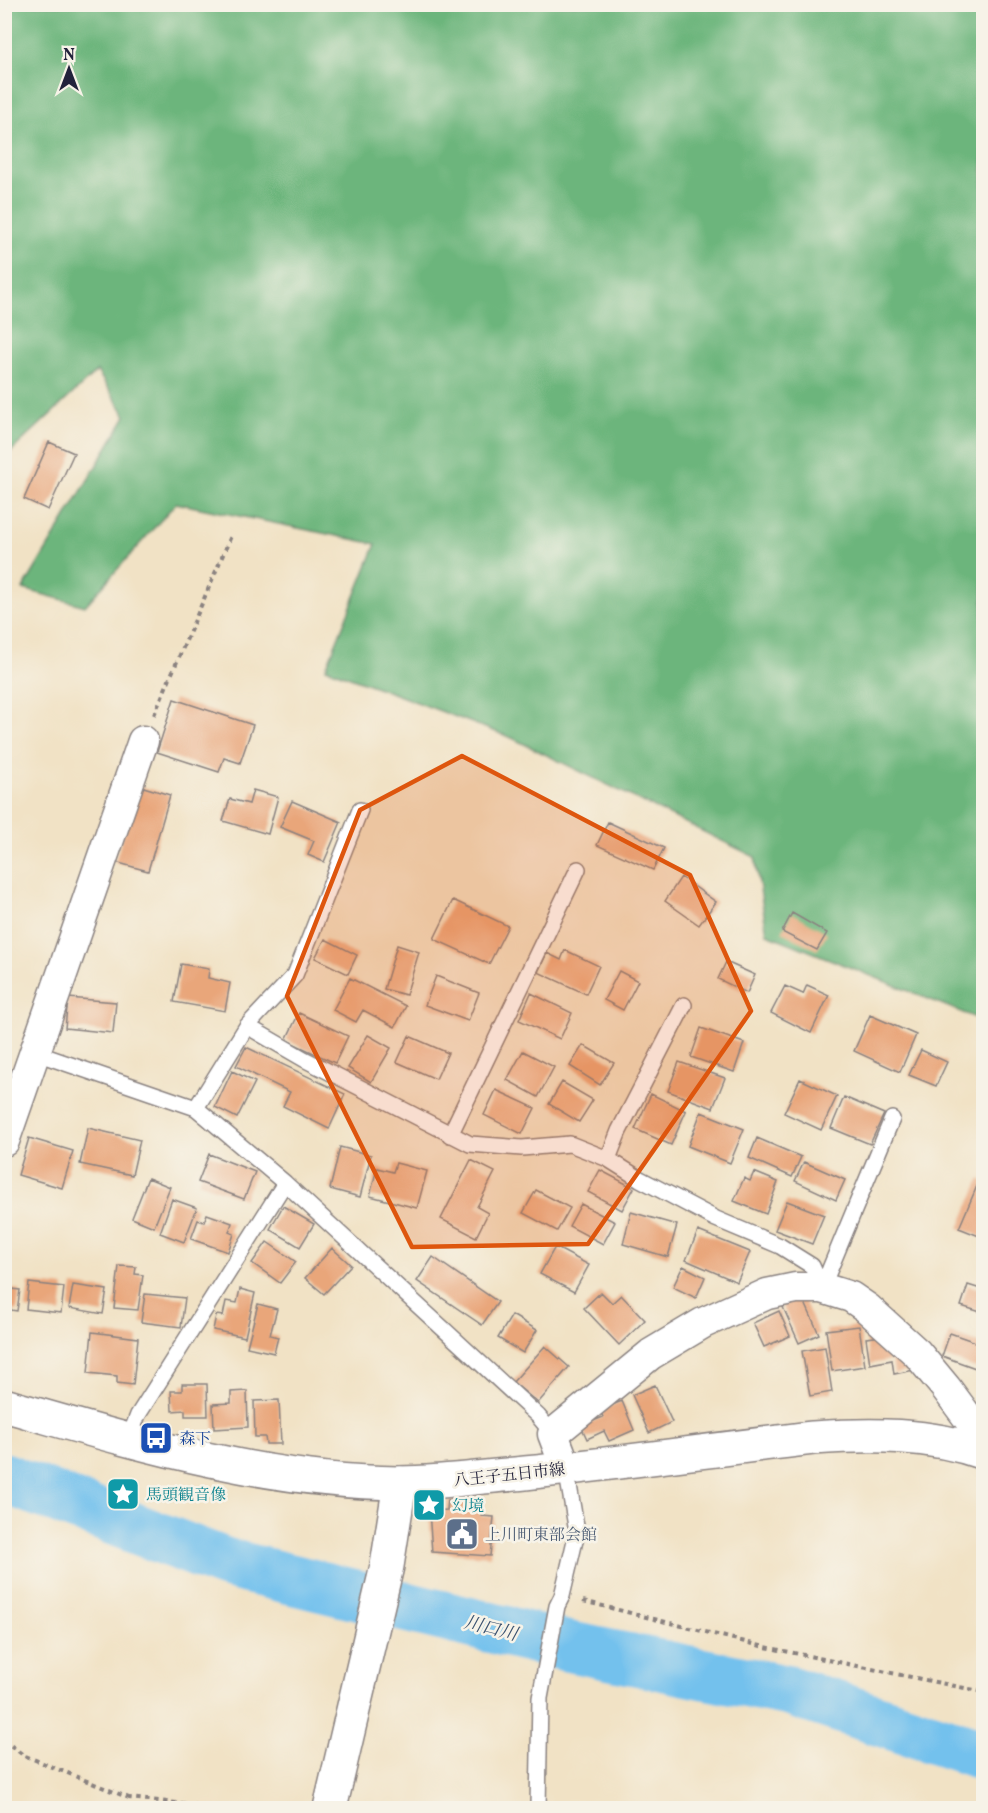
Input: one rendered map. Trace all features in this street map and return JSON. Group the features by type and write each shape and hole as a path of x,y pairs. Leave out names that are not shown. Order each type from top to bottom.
{"main road":[{"name":"八王子五日市線","path":"4,1405 231,1466 307,1477 400,1483 566,1468 847,1435 904,1437 979,1451"},
{"path":"330,1809 387,1566 400,1483"}],"street":[{"path":"4,1141 143,741"},
{"path":"566,1468 553,1434 651,1354 703,1323 767,1294 796,1288 822,1288 851,1297 867,1308 917,1353 946,1388 972,1423 979,1451"}],"lane":[{"path":"196,1108 247,1026 296,975 360,810"},
{"path":"450,1135 578,868"},
{"path":"608,1159 619,1131 684,1005"},
{"path":"247,1026 304,1059 470,1144 522,1148 570,1144 608,1159 640,1179 716,1219 780,1246 812,1266 822,1288"},
{"path":"36,1053 196,1108 285,1183 538,1416 553,1434"},
{"path":"822,1288 892,1119"},
{"path":"128,1440 138,1415 285,1183"},
{"path":"538,1809 541,1686 577,1532 566,1468"}],"path":[{"path":"143,741 231,536"},
{"path":"560,1601 765,1647 984,1692"},
{"path":"4,1740 23,1755 129,1798 226,1809"},
{"path":"125,1809 129,1798"}],"highlighted area":[{"path":"462,756 690,875 751,1011 588,1244 412,1247 287,996 360,810"}],"green space":[{"path":"5,5 983,5 983,1021 767,934 755,857 512,738 326,668 376,544 176,503 85,606 23,589 126,416 97,371 5,457"}],"building":[{"path":"49,442 74,453 48,510 24,499"},
{"path":"174,699 253,725 240,763 224,758 219,772 157,752"},
{"path":"137,785 170,795 148,871 115,862"},
{"path":"253,790 278,797 268,834 223,821 230,799 249,804"},
{"path":"292,801 341,822 324,862 308,855 314,841 280,827"},
{"path":"608,822 664,848 653,870 597,845"},
{"path":"681,877 716,902 699,925 665,901"},
{"path":"453,900 508,926 489,964 434,939"},
{"path":"792,913 827,933 817,950 782,932"},
{"path":"325,939 357,955 348,974 315,958"},
{"path":"397,945 419,952 406,995 384,989"},
{"path":"565,950 599,966 586,994 538,972 547,953 561,960"},
{"path":"726,962 755,975 747,993 718,979"},
{"path":"181,964 209,969 208,978 230,983 225,1011 174,1002"},
{"path":"619,971 638,981 623,1010 604,1000"},
{"path":"436,976 479,993 468,1021 425,1005"},
{"path":"350,978 406,1006 395,1027 363,1010 356,1022 333,1010"},
{"path":"807,985 829,995 811,1033 771,1013 785,986 803,994"},
{"path":"531,993 572,1013 560,1039 519,1020"},
{"path":"68,998 116,1002 113,1033 65,1028"},
{"path":"299,1013 348,1036 335,1063 286,1040"},
{"path":"870,1015 916,1035 900,1072 854,1051"},
{"path":"701,1028 744,1043 734,1072 691,1057"},
{"path":"368,1035 391,1048 371,1082 348,1068"},
{"path":"409,1036 448,1053 436,1079 397,1062"},
{"path":"583,1045 614,1063 600,1085 570,1066"},
{"path":"246,1047 345,1094 329,1129 283,1106 290,1092 236,1066"},
{"path":"921,1050 947,1062 936,1086 909,1075"},
{"path":"523,1051 554,1067 538,1097 507,1080"},
{"path":"679,1062 725,1078 713,1108 668,1091"},
{"path":"232,1071 255,1082 237,1118 215,1107"},
{"path":"800,1079 837,1096 821,1130 784,1113"},
{"path":"562,1082 593,1100 579,1122 549,1104"},
{"path":"496,1090 535,1108 522,1134 484,1115"},
{"path":"651,1094 686,1111 671,1145 635,1129"},
{"path":"844,1097 884,1114 870,1144 831,1128"},
{"path":"701,1112 744,1129 730,1163 688,1146"},
{"path":"88,1128 140,1140 132,1175 80,1164"},
{"path":"29,1138 73,1151 62,1188 18,1175"},
{"path":"757,1138 801,1157 792,1177 749,1158"},
{"path":"340,1147 371,1155 360,1197 330,1189"},
{"path":"209,1154 255,1172 244,1199 198,1182"},
{"path":"471,1160 495,1172 477,1207 488,1213 476,1237 441,1219"},
{"path":"804,1162 845,1180 836,1200 795,1181"},
{"path":"396,1163 427,1171 417,1208 370,1196 377,1168 393,1172"},
{"path":"600,1170 634,1188 622,1210 588,1192"},
{"path":"754,1172 778,1182 766,1214 734,1201 744,1178 750,1181"},
{"path":"148,1178 170,1187 154,1227 132,1218"},
{"path":"980,1179 984,1181 984,1238 959,1228"},
{"path":"536,1190 570,1208 557,1231 523,1213"},
{"path":"172,1199 197,1208 184,1242 160,1233"},
{"path":"787,1201 824,1215 812,1244 775,1230"},
{"path":"581,1204 615,1222 603,1244 569,1226"},
{"path":"283,1206 314,1224 300,1247 270,1229"},
{"path":"631,1212 677,1225 668,1257 623,1244"},
{"path":"207,1214 232,1223 229,1232 234,1234 228,1252 191,1239 198,1220 204,1222"},
{"path":"698,1231 750,1252 737,1282 686,1260"},
{"path":"267,1242 296,1262 280,1283 252,1263"},
{"path":"555,1247 589,1265 574,1292 540,1274"},
{"path":"332,1248 351,1265 324,1294 305,1278"},
{"path":"433,1257 498,1302 482,1325 417,1281"},
{"path":"119,1266 136,1267 135,1274 143,1275 138,1310 114,1308"},
{"path":"683,1266 705,1277 696,1298 673,1287"},
{"path":"29,1283 64,1287 61,1313 26,1309"},
{"path":"73,1285 107,1290 103,1314 69,1308"},
{"path":"968,1285 984,1290 984,1313 961,1306"},
{"path":"4,1288 20,1290 17,1311 4,1309"},
{"path":"240,1289 255,1293 245,1337 213,1330 216,1315 223,1316 226,1301 237,1303"},
{"path":"601,1292 612,1303 621,1295 645,1320 619,1345 584,1308"},
{"path":"145,1294 185,1298 181,1327 141,1322"},
{"path":"802,1296 819,1334 799,1343 782,1305"},
{"path":"258,1304 277,1309 270,1335 278,1337 274,1353 247,1347"},
{"path":"779,1311 790,1336 764,1347 753,1323"},
{"path":"512,1315 537,1330 523,1353 498,1338"},
{"path":"859,1326 865,1366 832,1371 826,1330"},
{"path":"92,1332 138,1338 133,1385 117,1383 117,1376 88,1373"},
{"path":"950,1333 984,1345 984,1364 981,1370 942,1356"},
{"path":"884,1336 914,1370 894,1374 892,1360 870,1364 866,1338"},
{"path":"545,1346 569,1367 538,1403 513,1382"},
{"path":"825,1347 832,1392 810,1396 802,1351"},
{"path":"182,1384 207,1384 208,1416 185,1416 185,1410 172,1411 171,1391 182,1391"},
{"path":"655,1385 672,1422 649,1433 632,1395"},
{"path":"247,1391 248,1427 214,1429 213,1404 231,1403 231,1392"},
{"path":"279,1400 281,1444 266,1444 265,1437 255,1437 254,1401"},
{"path":"622,1401 634,1430 609,1441 604,1431 587,1439 581,1426 603,1417 600,1410"},
{"name":"上川町東部会館","path":"448,1500 482,1500 481,1516 494,1517 490,1556 432,1552 429,1511 447,1510"}],"waterway":[{"name":"川口川","path":"4,1478 225,1563 566,1646 789,1691 984,1755"}],"place":[{"name":"森下","path":"156,1438"},
{"name":"馬頭観音像","path":"123,1494"},
{"name":"幻境","path":"429,1505"},
{"name":"上川町東部会館","path":"462,1534"}]}
